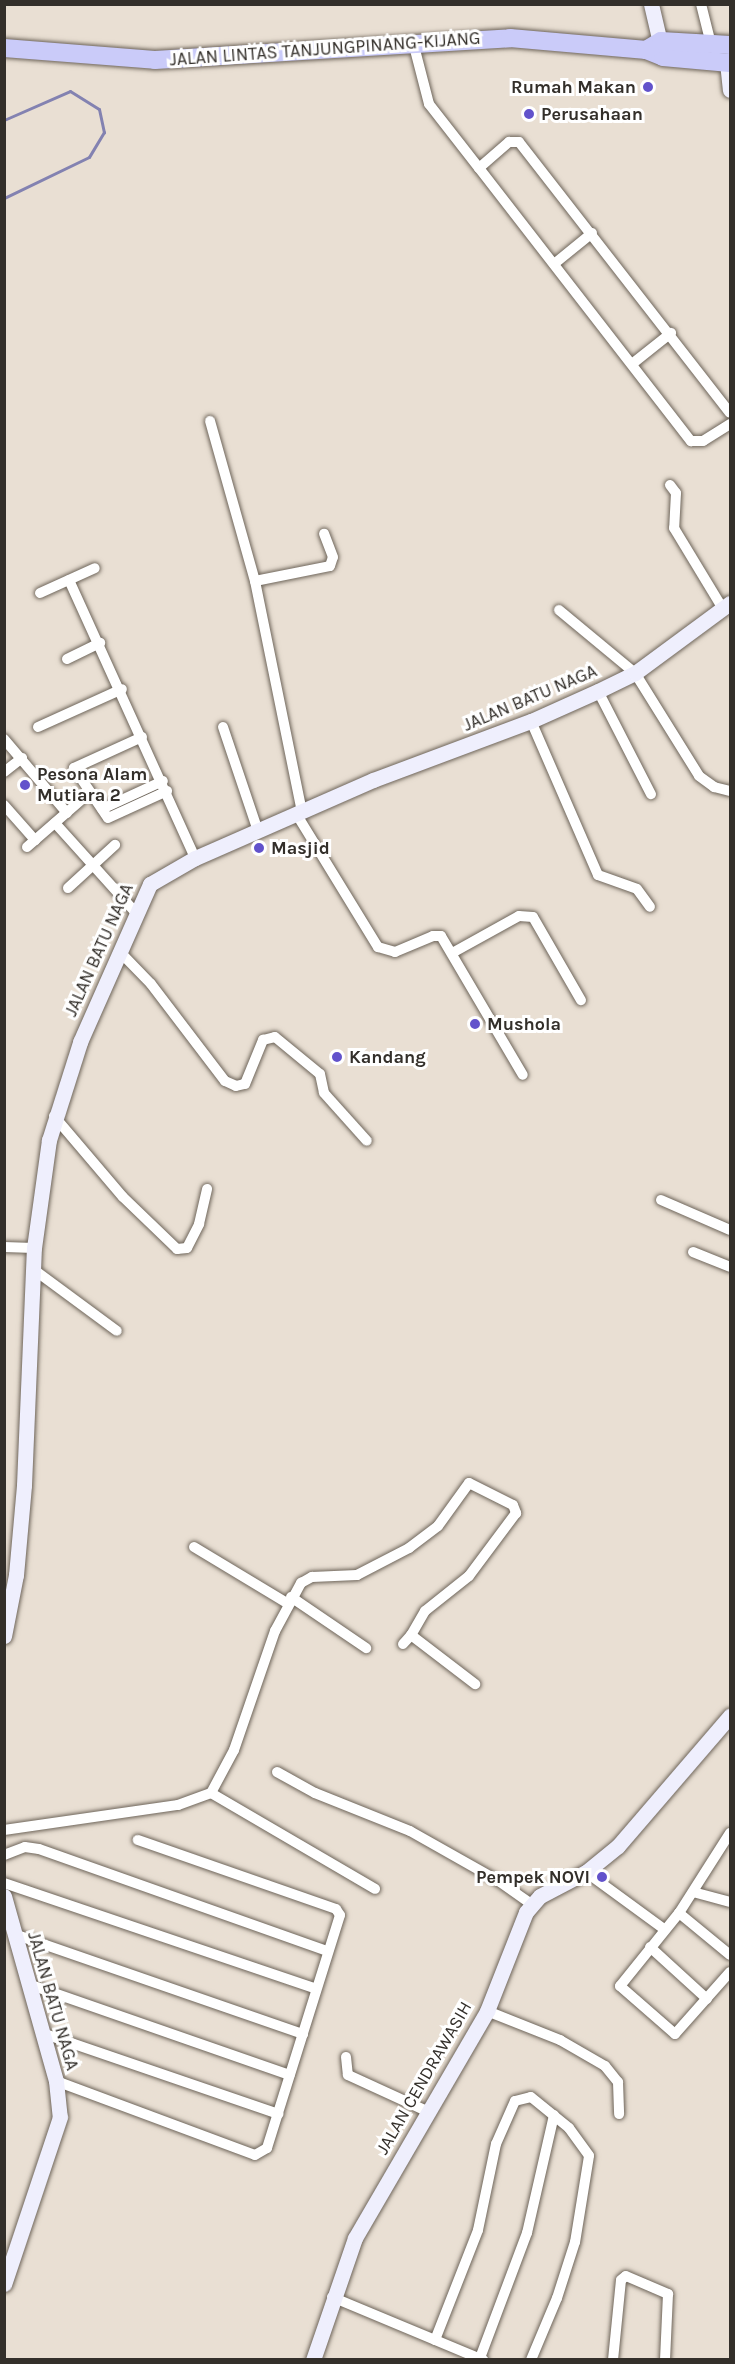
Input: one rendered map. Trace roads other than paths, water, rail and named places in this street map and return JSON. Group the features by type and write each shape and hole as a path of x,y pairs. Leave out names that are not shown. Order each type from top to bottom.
{"highway":[{"name":"JALAN LINTAS TANJUNGPINANG-KIJANG","path":"4,48 155,60 413,42 510,38 657,50"},
{"path":"657,50 711,44 729,57"},
{"path":"657,50 729,57"}],"street":[{"path":"651,4 657,50"},
{"path":"701,4 711,44"},
{"path":"413,42 429,104 694,443 730,424"},
{"path":"729,57 730,90"},
{"path":"479,168 509,142 519,142 671,333 730,413"},
{"path":"554,264 592,232"},
{"path":"632,364 671,333"},
{"path":"210,421 255,581 299,814 378,947 395,952 435,935 441,936 453,952 523,1075"},
{"path":"670,484 676,494 674,528 727,606"},
{"path":"255,581 330,566 333,557 324,534"},
{"path":"40,593 95,568"},
{"path":"69,580 122,688 195,858"},
{"name":"JALAN BATU NAGA","path":"4,1636 16,1575 24,1485 34,1248 54,1116 80,1042 150,884 195,858 373,780 531,721 598,692 635,673 727,606"},
{"path":"559,610 635,673 699,776 714,787 730,791"},
{"path":"67,659 100,643"},
{"path":"38,727 122,688"},
{"path":"598,692 651,794"},
{"path":"531,721 598,875 637,889 650,907"},
{"path":"223,727 258,831"},
{"path":"142,737 74,765 109,818 165,786"},
{"path":"4,739 67,813"},
{"path":"4,772 22,758"},
{"path":"4,805 31,844 81,800"},
{"path":"55,823 92,867 137,914"},
{"path":"68,888 116,845"},
{"path":"453,952 519,916 533,916 580,1000"},
{"path":"121,952 151,984 225,1081 236,1086 245,1084 263,1040 275,1037 320,1074 324,1094 367,1141"},
{"path":"54,1116 123,1197 177,1249 187,1248 199,1224 207,1189"},
{"path":"661,1200 730,1230"},
{"path":"4,1247 34,1248"},
{"path":"693,1252 730,1267"},
{"path":"33,1269 117,1331"},
{"path":"4,1830 178,1805 211,1793 234,1750 289,1600 306,1580 357,1575 424,1539 443,1521 468,1484 515,1507 515,1517 469,1576 425,1611 403,1644"},
{"path":"194,1547 289,1600 366,1648"},
{"path":"411,1635 475,1684"},
{"name":"JALAN CENDRAWASIH","path":"313,2360 332,2297 362,2224 487,2011 518,1927 531,1904 560,1883 586,1872 618,1846 730,1719"},
{"path":"277,1772 315,1793 410,1831 500,1882 531,1904"},
{"path":"211,1793 375,1889"},
{"path":"729,1838 679,1913 620,1983 621,1988 674,2034 730,1972"},
{"path":"56,2081 255,2156 267,2148 315,1988 339,1921 336,1909 138,1840"},
{"path":"4,1855 25,1847 39,1849 327,1951"},
{"path":"586,1872 664,1929"},
{"path":"4,1883 315,1988"},
{"path":"693,1892 730,1902"},
{"name":"JALAN BATU NAGA","path":"4,1896 56,2081 60,2117 4,2284"},
{"path":"679,1913 730,1955"},
{"path":"14,1934 303,2034"},
{"path":"650,1947 707,1999"},
{"path":"28,1984 290,2075"},
{"path":"487,2011 560,2040 605,2066 618,2082 619,2114"},
{"path":"42,2033 278,2114"},
{"path":"346,2057 348,2075 429,2112"},
{"path":"435,2340 478,2230 496,2144 515,2101 531,2097 554,2115 587,2150 589,2160 569,2264 531,2360"},
{"path":"332,2297 481,2359 527,2233 554,2115"},
{"path":"613,2360 621,2280 626,2276 668,2294 665,2360"}],"waterway":[{"path":"4,120 70,91 99,109 104,132 89,157 4,198"}],"place":[{"name":"Rumah Makan","path":"648,87"},
{"name":"Perusahaan","path":"529,114"},
{"name":"Pesona Alam Mutiara 2","path":"25,785"},
{"name":"Masjid","path":"259,848"},
{"name":"Mushola","path":"475,1024"},
{"name":"Kandang","path":"337,1057"},
{"name":"Pempek NOVI","path":"602,1877"}]}
